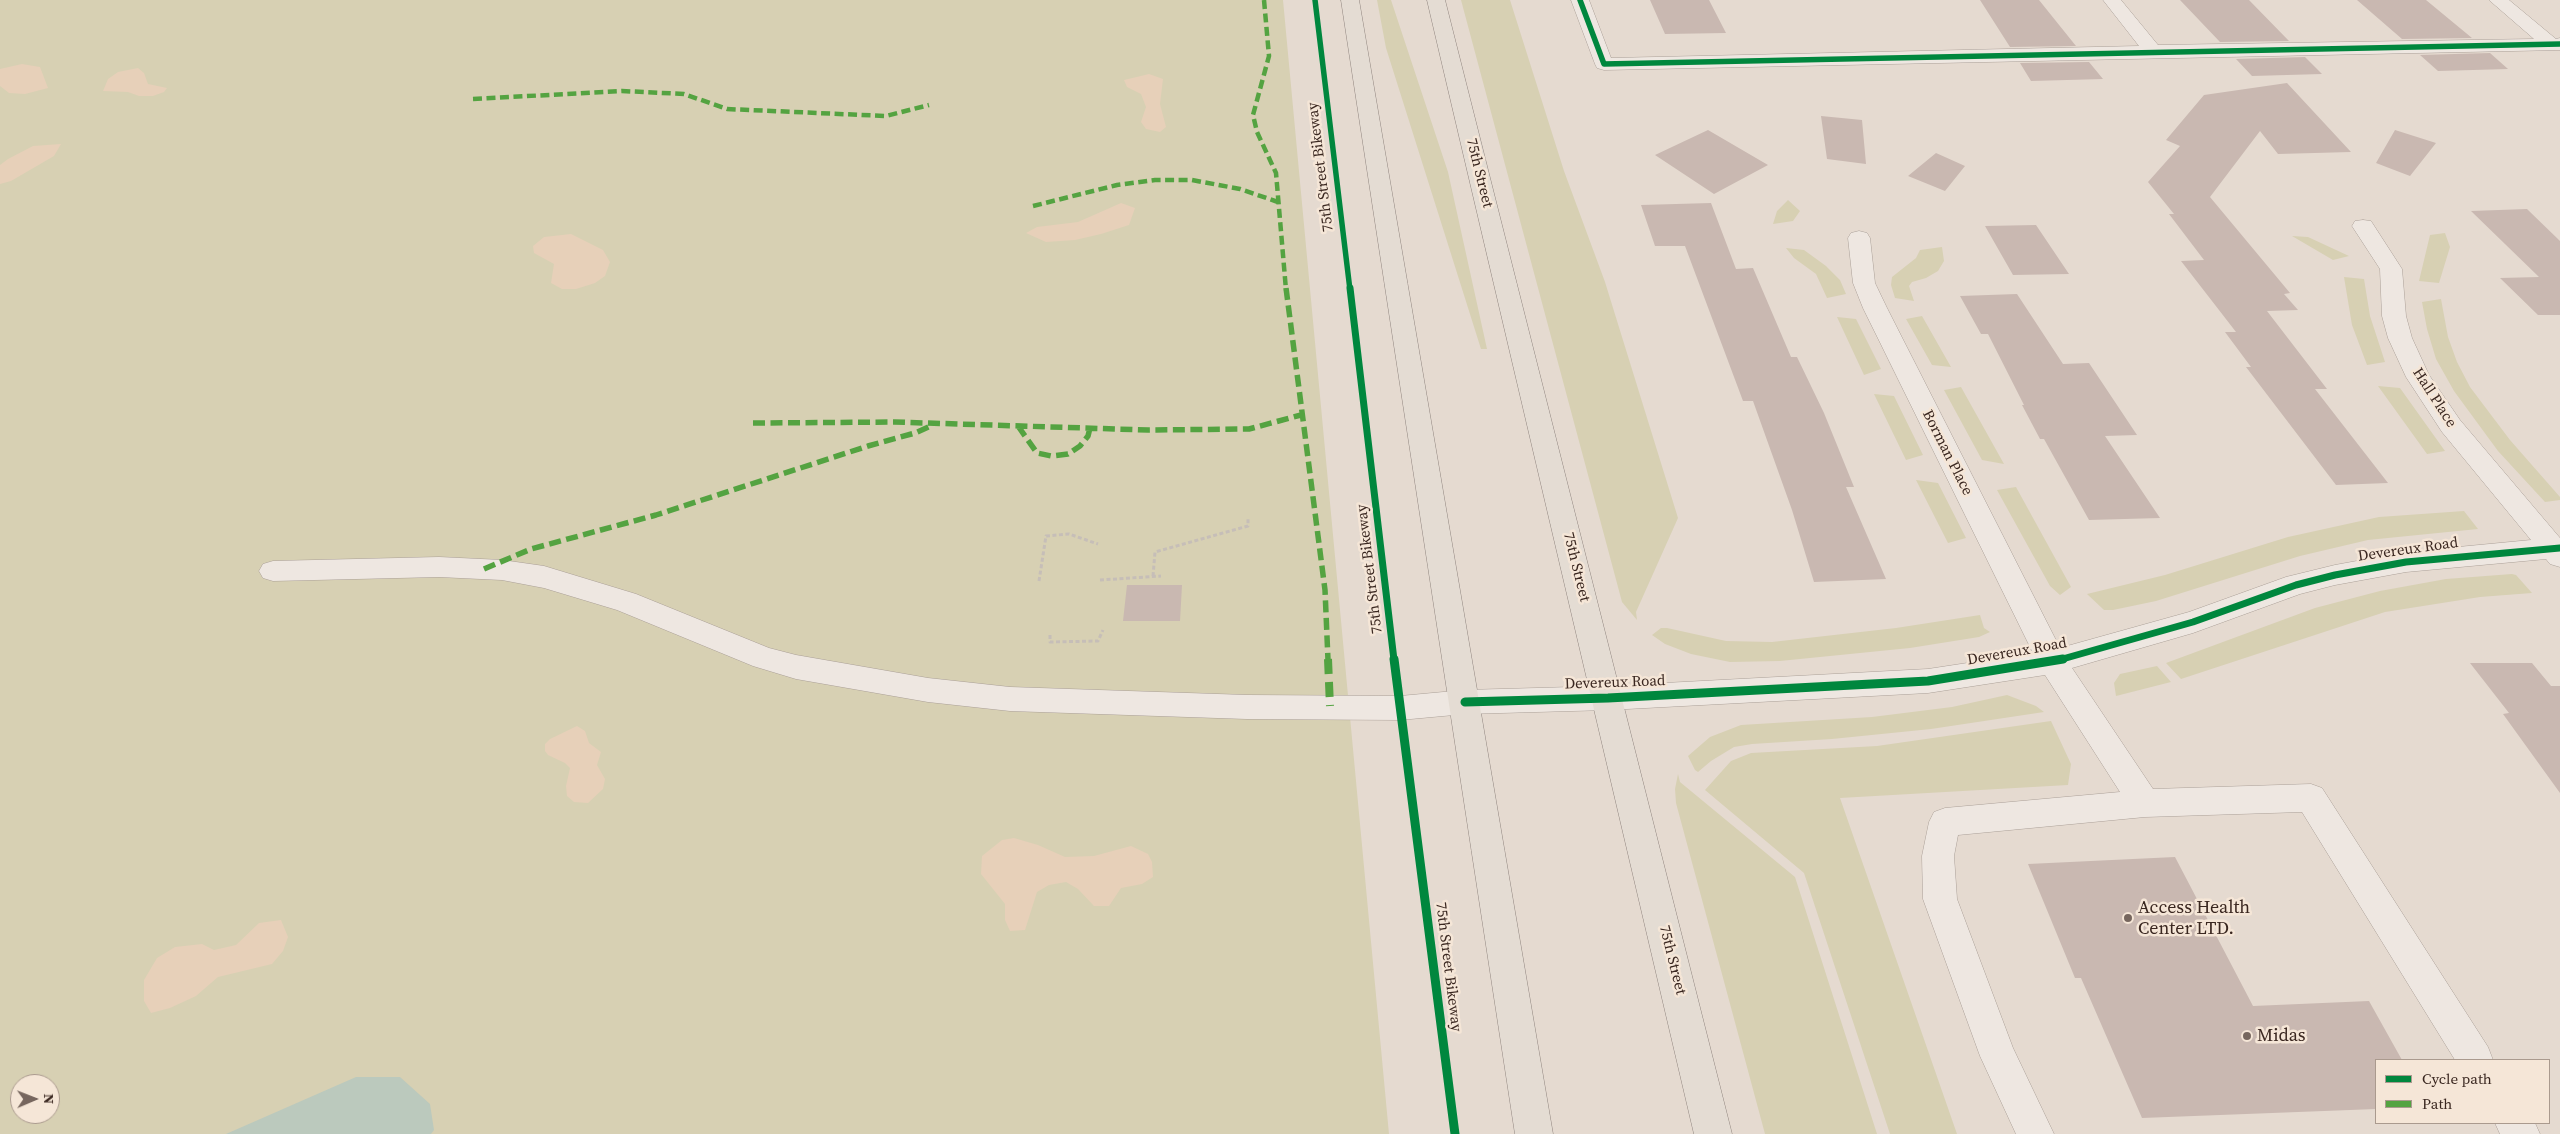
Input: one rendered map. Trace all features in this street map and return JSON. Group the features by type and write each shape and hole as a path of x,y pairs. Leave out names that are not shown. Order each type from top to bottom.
{"main road":[{"path":"1350,0 1534,1134"},
{"name":"75th Street","path":"1436,0 1713,1134"}],"street":[{"path":"1580,0 1604,64 2153,51 2557,45"},
{"path":"2112,0 2153,51"},
{"path":"2498,0 2557,45"},
{"name":"Hall Place","path":"2363,226 2391,269 2394,316 2400,338 2418,377 2451,426 2557,551"},
{"name":"Borman Place","path":"1859,238 1864,283 1871,300 2052,662 2145,803"},
{"name":"Devereux Road","path":"273,571 439,567 502,570 527,574 626,602 771,660 796,667 928,690 1010,699 1247,707 1400,708 1464,702 1608,698 1928,681 2052,662 2193,622 2296,585 2335,574 2406,562 2557,551"},
{"path":"2035,1134 1998,1056 1940,899 1938,856 1945,822 2145,803 2311,798 2474,1059"}],"path":[{"path":"1153,576 1155,552 1248,526 1248,518"},
{"path":"1039,581 1046,536 1069,534 1098,544"},
{"path":"1100,580 1162,576"},
{"path":"1050,635 1050,642 1098,641 1103,630"}],"shaded area":[{"path":"0,0 1283,0 1389,1134 0,1134"},
{"path":"1377,0 1391,0 1448,172 1487,349 1481,349 1386,48"},
{"path":"1461,0 1510,0 1564,171 1605,282 1678,518 1636,612 1637,620 1622,602"},
{"path":"1788,200 1800,211 1793,221 1773,224 1777,211"},
{"path":"2445,233 2450,247 2439,283 2419,281 2430,235"},
{"path":"2292,236 2308,237 2349,256 2333,260"},
{"path":"1942,247 1944,261 1938,271 1926,278 1912,282 1909,286 1914,301 1895,298 1891,285 1892,277 1916,258 1920,250"},
{"path":"1786,248 1804,250 1826,266 1840,280 1846,294 1827,298 1816,274 1794,258"},
{"path":"2344,277 2364,279 2370,316 2385,362 2367,365 2352,325"},
{"path":"2441,299 2448,337 2457,362 2470,387 2510,440 2560,497 2560,500 2545,502 2498,451 2454,391 2436,359 2427,329 2422,302"},
{"path":"1922,316 1951,367 1932,365 1906,319"},
{"path":"1837,317 1856,319 1881,369 1864,375"},
{"path":"2378,386 2400,388 2445,451 2427,454"},
{"path":"1961,387 2004,464 1982,460 1944,390"},
{"path":"1874,394 1894,396 1923,455 1906,460"},
{"path":"1916,480 1938,483 1966,538 1948,543"},
{"path":"2016,487 2071,587 2060,595 2050,586 1997,490"},
{"path":"2464,511 2478,529 2368,540 2300,556 2156,601 2113,610 2104,610 2087,594 2165,575 2288,537 2379,517"},
{"path":"2516,575 2532,593 2480,597 2385,612 2181,679 2166,663 2315,608 2380,591 2446,579"},
{"path":"1980,615 1984,628 1990,632 1979,637 1910,648 1780,661 1730,662 1691,654 1665,644 1652,635 1661,628 1667,628 1726,641 1772,642 1896,628"},
{"path":"2157,666 2171,682 2116,696 2114,683 2120,674"},
{"path":"2007,695 2036,706 2044,712 1931,729 1734,747 1711,761 1698,772 1688,756 1710,737 1741,725 1872,717 1952,707"},
{"path":"2051,721 2071,764 2068,785 1840,798 1957,1134 1890,1134 1804,873 1705,790 1731,761 1751,753 1877,746"},
{"path":"1678,774 1680,782 1795,877 1877,1134 1765,1134 1676,803 1675,789"},
{"path":"356,1077 400,1077 430,1104 434,1130 431,1134 226,1134"}],"sand":[{"path":"22,64 40,67 48,88 25,94 9,93 0,86 0,69"},
{"path":"138,68 144,73 148,84 167,88 164,92 153,96 139,96 128,92 103,91 108,79 118,72"},
{"path":"1149,74 1163,79 1160,104 1166,127 1160,132 1146,129 1141,122 1146,107 1141,94 1127,87 1124,80"},
{"path":"61,144 54,156 11,181 0,184 0,165 8,159 33,146"},
{"path":"1121,203 1135,208 1129,225 1101,234 1075,240 1046,242 1026,233 1037,227 1078,222"},
{"path":"571,234 603,250 610,262 605,276 595,283 576,289 562,289 551,283 554,264 534,253 533,246 544,237"},
{"path":"577,726 585,731 589,743 601,752 597,765 605,779 603,789 588,803 574,802 567,796 566,786 570,768 565,763 548,755 545,751 545,744 550,739"},
{"path":"1014,838 1038,845 1065,857 1094,856 1131,846 1148,854 1152,862 1153,877 1142,884 1121,888 1109,906 1094,906 1078,889 1066,882 1049,885 1037,892 1025,930 1010,931 1005,920 1005,904 981,874 982,856 1002,840"},
{"path":"281,920 288,937 283,951 272,964 218,977 196,996 170,1008 151,1013 144,1001 144,980 157,958 175,947 202,944 214,950 236,945 259,923"}],"building":[{"path":"1650,0 1709,0 1726,33 1665,34"},
{"path":"1980,0 2039,0 2076,46 2010,47"},
{"path":"2180,0 2249,0 2289,41 2220,42"},
{"path":"2357,0 2426,0 2472,38 2402,39"},
{"path":"2490,53 2508,69 2438,71 2420,55"},
{"path":"2305,57 2322,74 2252,76 2236,59"},
{"path":"2089,62 2103,79 2031,81 2020,63"},
{"path":"2287,83 2351,152 2278,154 2260,131 2210,197 2290,293 2284,294 2298,310 2267,311 2327,389 2315,389 2388,483 2336,485 2246,367 2251,367 2225,332 2236,332 2181,261 2204,260 2169,214 2174,214 2148,182 2180,146 2166,140 2204,95"},
{"path":"1821,116 1862,120 1866,164 1827,159"},
{"path":"1708,130 1768,165 1714,194 1655,155"},
{"path":"2395,130 2436,143 2410,176 2376,163"},
{"path":"1936,153 1965,166 1945,191 1908,176"},
{"path":"1711,203 1736,269 1753,268 1791,357 1797,357 1824,413 1854,487 1846,487 1886,579 1814,582 1792,510 1753,401 1743,401 1685,246 1655,246 1641,205"},
{"path":"2527,209 2560,241 2560,315 2538,315 2500,278 2539,277 2471,211"},
{"path":"2036,225 2069,274 2013,275 1985,226"},
{"path":"2017,294 2063,364 2089,363 2137,435 2105,436 2160,518 2089,520 2044,439 2040,439 1988,334 1981,334 1960,296"},
{"path":"1127,585 1182,585 1180,621 1123,621"},
{"path":"2470,663 2532,663 2551,686 2560,686 2560,793 2503,714 2509,713"},
{"path":"2175,857 2253,1006 2369,1001 2401,1059 2375,1059 2375,1109 2142,1118 2081,978 2075,978 2028,864"}],"marked path":[{"path":"1264,0 1269,56 1253,115 1257,132 1276,173 1289,323 1325,590 1330,706"},
{"path":"473,99 622,91 684,94 727,109 759,112 886,116 929,105"},
{"path":"1033,206 1117,185 1155,180 1192,180 1240,189 1278,202"},
{"path":"753,423 894,422 1148,430 1249,429 1301,415"},
{"path":"484,569 531,549 656,515 868,446 915,433 933,425"},
{"path":"1018,426 1032,443 1037,453 1051,456 1068,454 1080,446 1088,436 1090,428"}],"cycle path":[{"name":"75th Street Bikeway","path":"1315,0 1395,667 1455,1134"},
{"path":"1580,0 1604,64 2153,51 2560,44"},
{"path":"1465,702 1608,698 1928,681 2052,662 2193,622 2296,585 2335,575 2406,562 2560,548"}],"place":[{"name":"Access Health Center LTD.","path":"2128,918"},
{"name":"Midas","path":"2247,1036"}]}
